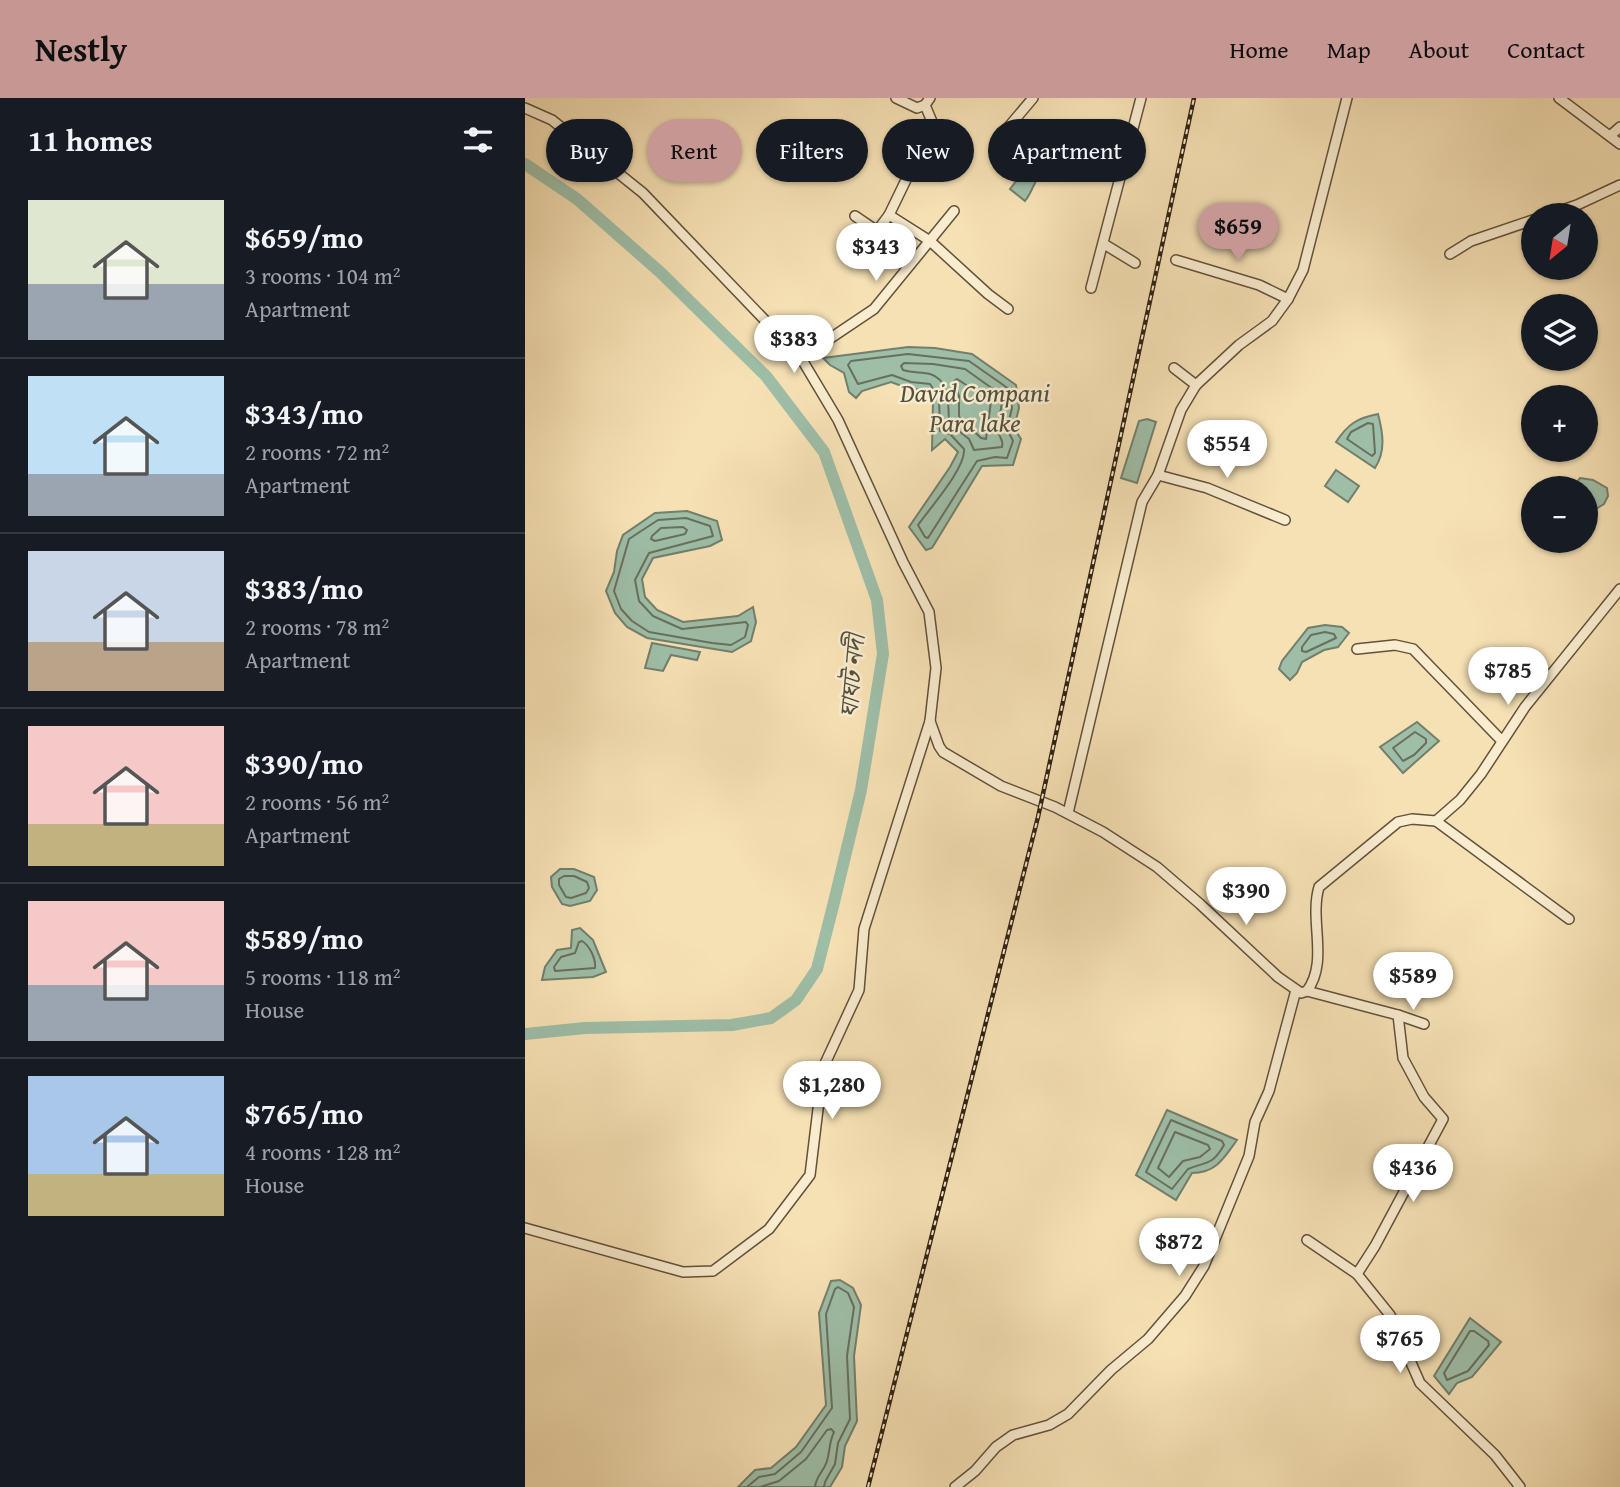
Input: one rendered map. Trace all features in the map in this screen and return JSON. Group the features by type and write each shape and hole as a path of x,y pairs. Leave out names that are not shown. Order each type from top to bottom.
{"street":[{"path":"855,216 877,231 889,215 933,124 927,102 917,108 896,98"},
{"path":"1015,119 1033,98"},
{"path":"1091,288 1141,98"},
{"path":"1068,813 1142,502 1158,475 1181,410 1196,385 1240,345 1272,321 1288,299 1303,270 1347,98"},
{"path":"1559,98 1620,144"},
{"path":"525,108 552,120 643,193 801,358 838,420 929,612 936,668 930,721 864,929 859,990 823,1068 810,1175 769,1229 713,1271 683,1272 525,1228"},
{"path":"1610,136 1620,127"},
{"path":"1582,203 1620,185"},
{"path":"801,358 874,310 954,211"},
{"path":"889,215 930,241 1008,309"},
{"path":"1450,254 1471,241 1521,224"},
{"path":"1104,244 1135,263"},
{"path":"1176,260 1259,285 1288,299"},
{"path":"1174,368 1196,385"},
{"path":"1158,475 1207,488 1285,520"},
{"path":"1436,821 1459,800 1541,686 1620,589"},
{"path":"1357,649 1395,645 1413,649 1502,741"},
{"path":"930,721 943,752 1012,792 1041,801 1103,832 1170,877 1278,977 1296,990 1424,1024"},
{"path":"1307,991 1316,970 1319,887 1398,822 1412,819 1436,821 1569,919"},
{"path":"955,1487 975,1471 996,1447 1013,1436 1049,1425 1068,1414 1111,1370 1148,1339 1185,1296 1204,1266 1249,1156 1255,1122 1269,1091 1296,990"},
{"path":"1357,1274 1375,1247 1443,1119 1424,1097 1403,1058 1398,1015"},
{"path":"1307,1240 1357,1274 1390,1315 1420,1383 1495,1455 1520,1487"}],"water":[{"path":"1015,182 1035,182 1025,201 1010,189"},
{"name":"David Compani Para lake","path":"908,347 972,354 1016,385 1019,408 1014,428 1021,439 1013,465 982,466 932,548 926,550 909,527 958,452 945,439 932,450 933,400 927,390 910,389 891,382 862,391 856,398 849,392 844,373 823,358"},
{"path":"1378,414 1383,442 1375,468 1336,442 1354,423"},
{"path":"1147,419 1156,422 1137,483 1121,478 1139,421"},
{"path":"1336,470 1359,486 1348,502 1325,486"},
{"path":"1598,483 1607,488 1608,496 1604,504 1598,508"},
{"path":"687,511 717,521 722,540 710,546 653,558 642,579 645,597 657,610 683,622 738,616 753,607 756,622 751,641 732,652 647,638 627,627 615,613 606,591 614,572 623,535 655,513"},
{"path":"1325,625 1342,627 1349,633 1338,647 1324,650 1302,662 1290,680 1279,669 1282,661 1308,628"},
{"path":"652,643 700,652 697,660 671,655 663,671 645,668"},
{"path":"1417,722 1439,741 1403,773 1380,747"},
{"path":"560,869 574,869 594,877 597,890 590,901 570,906 562,904 552,887 551,877"},
{"path":"580,928 593,940 606,972 593,977 542,980 545,967 557,950 571,948 572,930"},
{"path":"1167,1110 1237,1140 1213,1167 1192,1173 1176,1200 1136,1175"},
{"path":"840,1280 853,1288 861,1305 854,1356 857,1421 845,1446 842,1467 830,1487 738,1487 755,1470 771,1468 796,1447 826,1405 819,1313 831,1281"},
{"path":"1470,1318 1501,1342 1472,1377 1457,1383 1449,1394 1434,1376"}],"waterway":[{"name":"ঘাঘট নদী","path":"525,164 577,199 660,272 766,376 824,452 877,600 883,654 861,790 834,902 817,969 796,1000 771,1018 732,1025 585,1028 525,1034"}],"railway":[{"path":"868,1487 1038,817 1194,98"}]}
